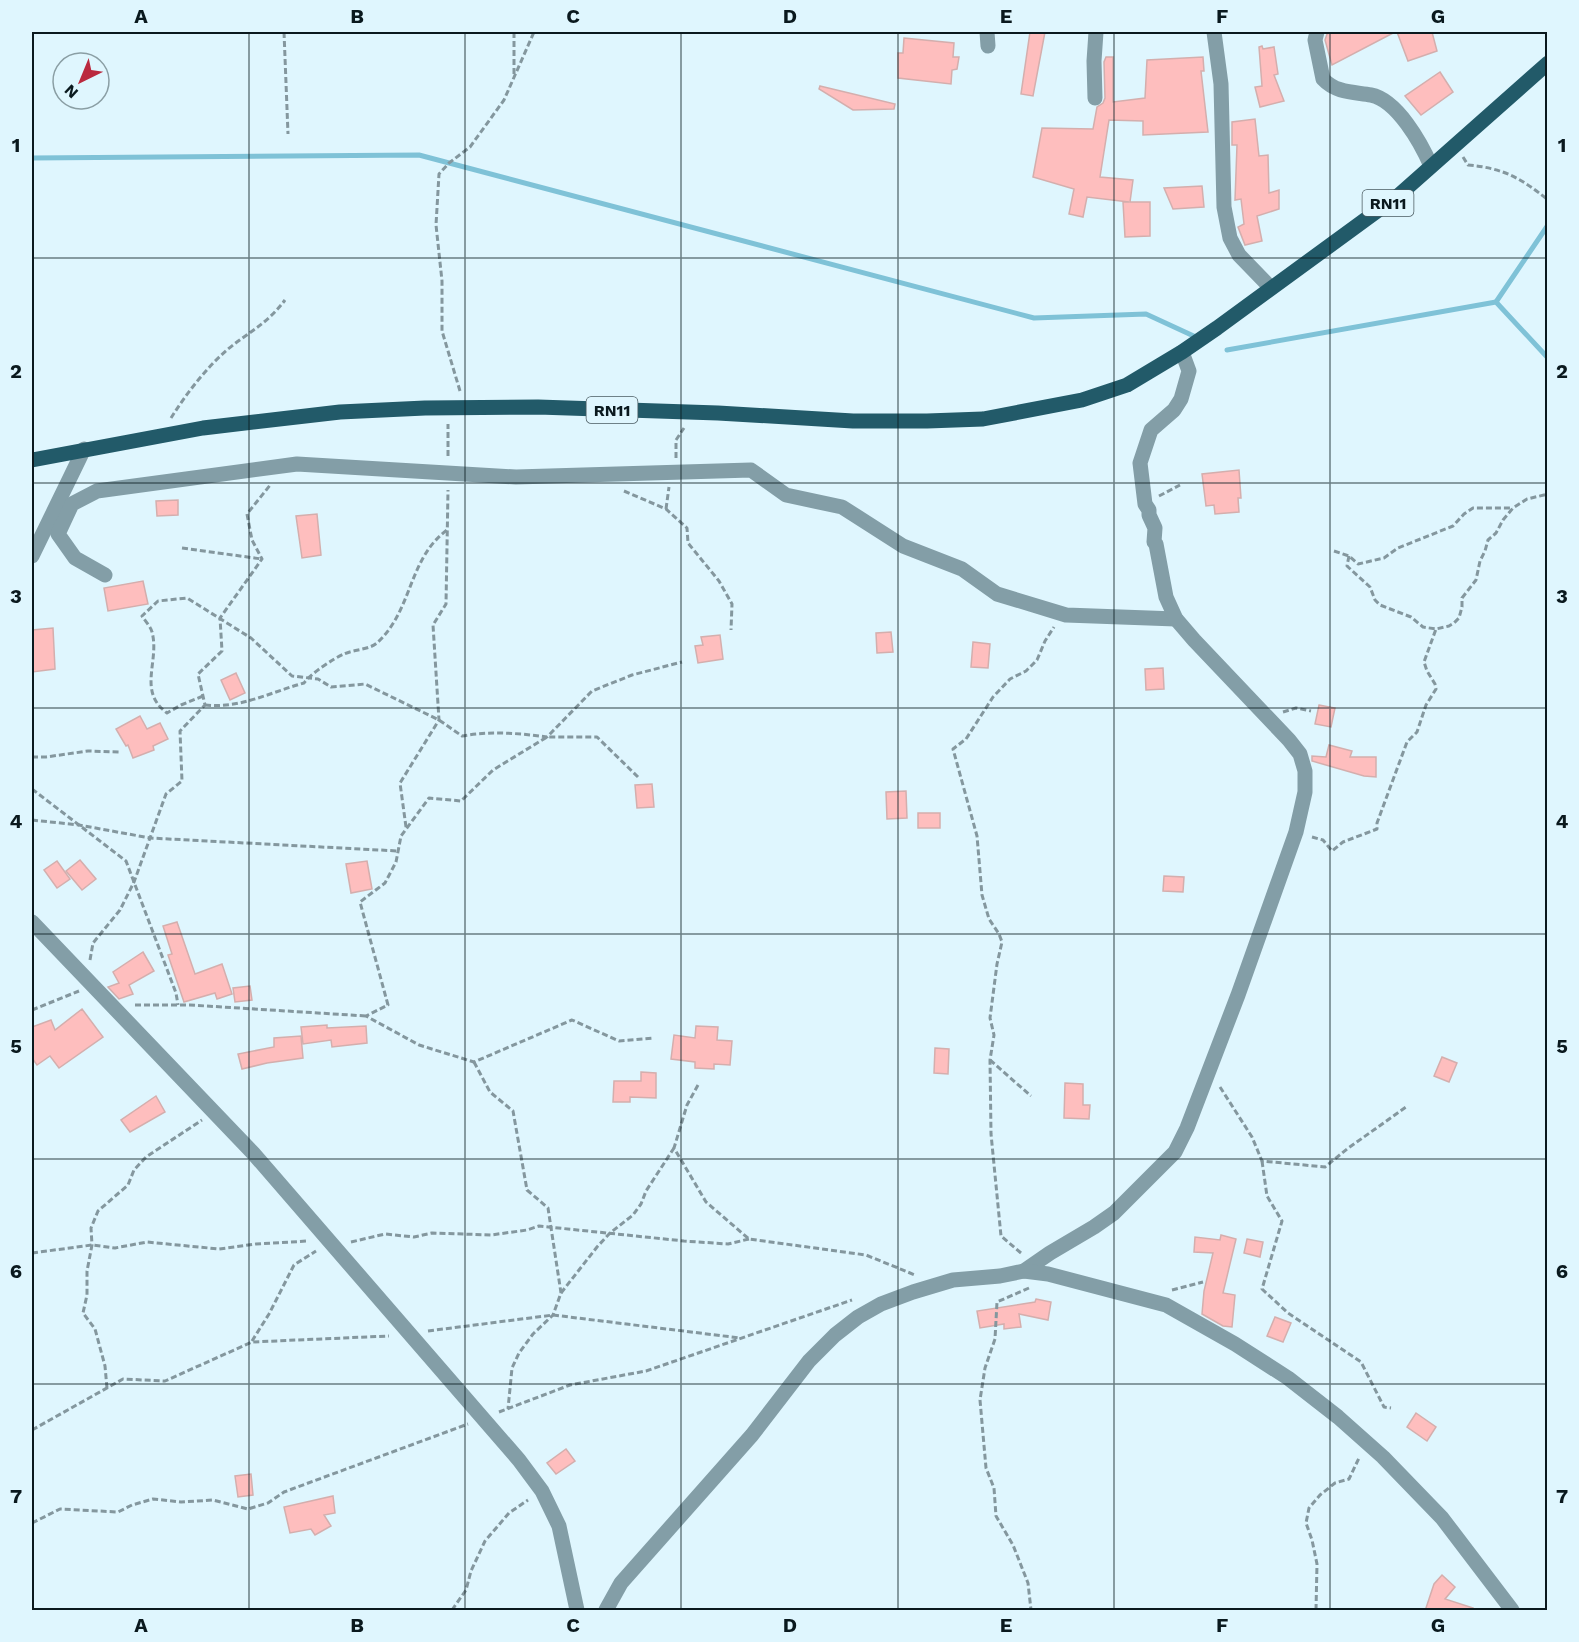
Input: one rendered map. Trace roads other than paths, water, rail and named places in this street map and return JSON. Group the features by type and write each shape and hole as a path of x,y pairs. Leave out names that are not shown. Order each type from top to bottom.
{"main road":[{"name":"RN11","path":"32,460 203,428 340,412 465,407 694,412 854,421 927,421 983,419 1082,400 1127,385 1217,328 1399,195 1548,63"}],"street":[{"path":"1095,98 1096,32"},
{"path":"1214,32 1221,84 1224,207 1230,238 1239,255 1271,288"},
{"path":"1317,32 1315,40 1323,79 1336,89 1374,95 1393,107 1408,125 1431,166"},
{"path":"606,1611 621,1583 753,1435 809,1361 835,1335 858,1317 881,1304 913,1292 953,1280 1000,1276 1029,1268 1114,1213 1175,1152 1187,1128 1296,832 1305,792 1305,771 1300,754 1289,740 1176,619 1166,597 1154,542 1155,528 1145,504 1140,463 1151,430 1174,410 1181,399 1189,371 1182,352"},
{"path":"32,556 84,449"},
{"path":"105,575 75,558 58,534 72,504 97,492 297,464 516,477 751,470 786,495 842,507 903,546 962,569 997,594 1066,615 1176,619"},
{"path":"32,922 213,1111 328,1239 519,1460 542,1491 559,1526 577,1611"},
{"path":"1029,1268 1166,1305 1235,1344 1288,1378 1360,1436 1442,1518 1512,1611"}],"waterway":[{"path":"32,158 419,155 1034,318 1146,314 1198,338"},
{"path":"1496,302 1548,225"},
{"path":"1227,350 1496,302 1548,358"}]}
